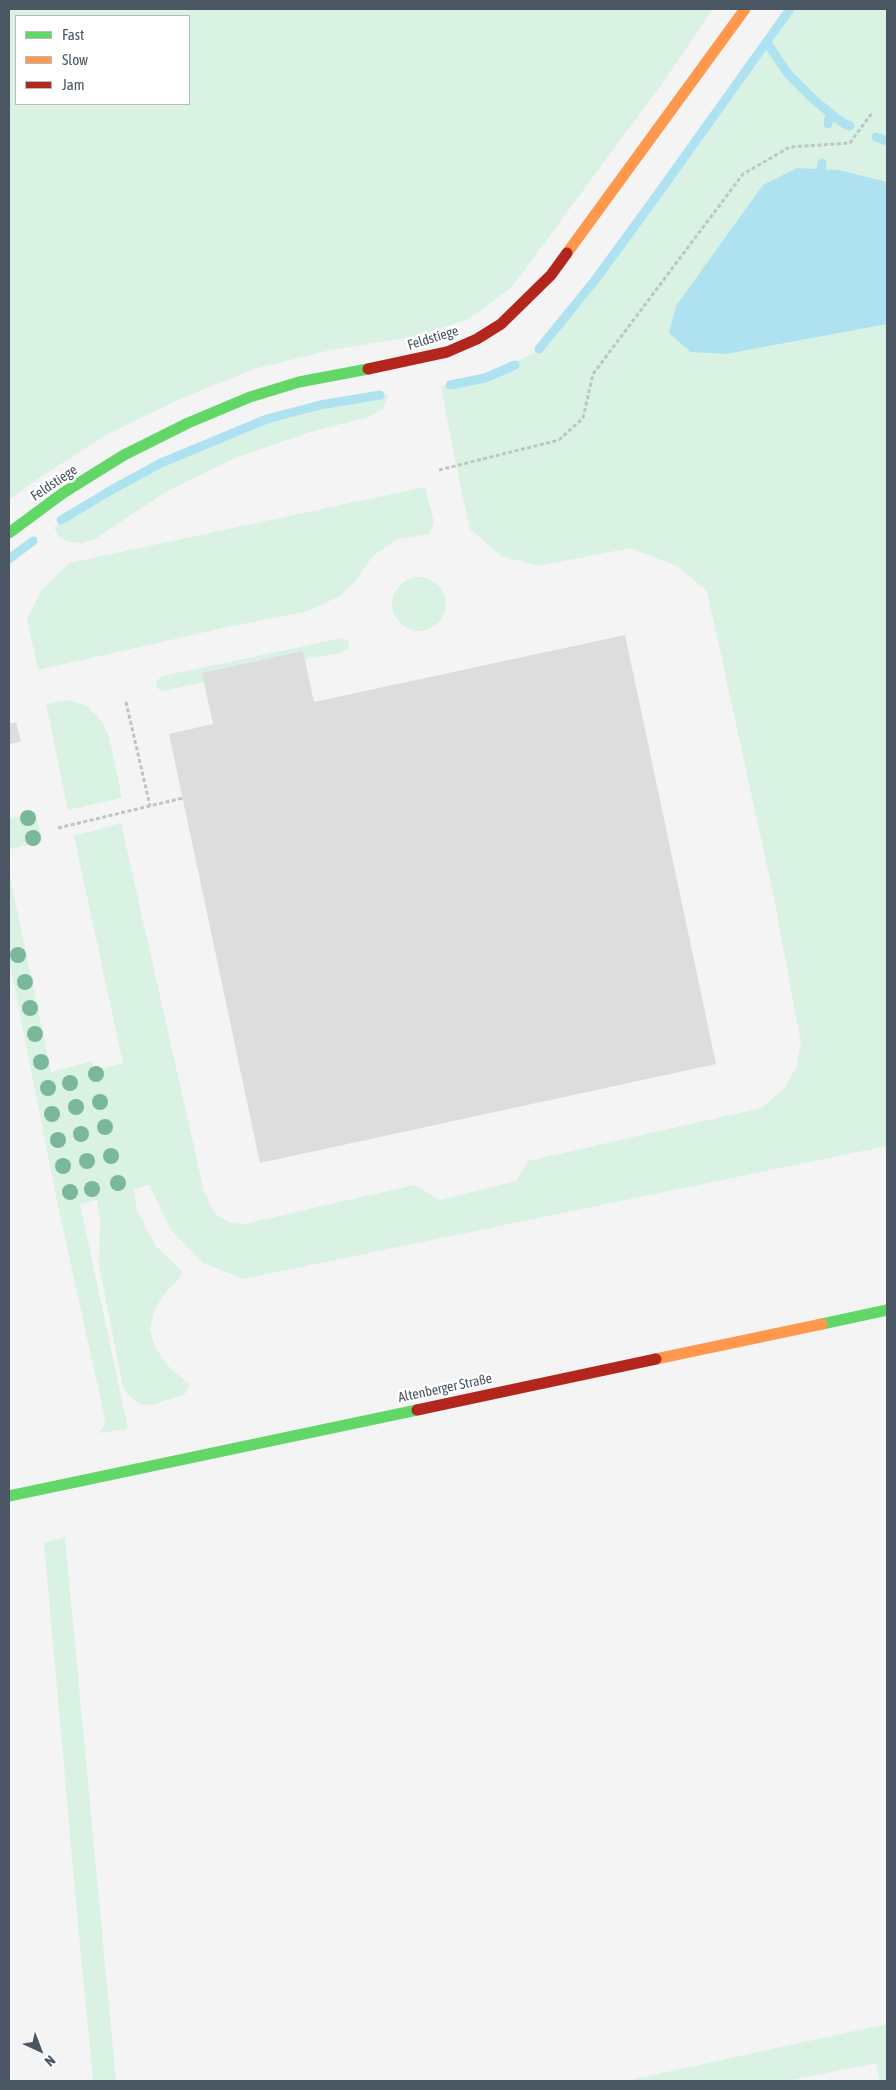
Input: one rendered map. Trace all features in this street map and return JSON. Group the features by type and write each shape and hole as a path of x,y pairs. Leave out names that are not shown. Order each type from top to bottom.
{"street":[{"name":"Feldstiege","path":"9,533 63,493 124,454 188,423 250,397 299,382 416,360 448,352 477,340 501,324 556,268 745,9"},
{"name":"Altenberger Straße","path":"9,1496 887,1310"}],"path":[{"path":"439,470 559,440 583,418 594,374 743,174 790,147 850,143 872,113"},
{"path":"126,702 150,806"},
{"path":"58,828 183,798"}],"green space":[{"path":"9,9 713,9 661,85 511,288 468,319 422,335 331,350 254,369 182,398 106,435 36,480 9,500"},
{"path":"788,9 887,9 887,1146 243,1279 203,1263 171,1230 149,1185 134,1189 137,1210 149,1234 157,1247 183,1272 162,1297 154,1311 150,1329 154,1344 160,1355 170,1368 190,1385 185,1394 153,1405 140,1404 127,1394 123,1386 99,1265 100,1218 97,1200 80,1204 128,1429 98,1433 103,1427 105,1419 57,1201 9,959 9,873 51,1072 92,1061 94,1071 123,1063 74,836 121,823 204,1192 215,1214 231,1223 244,1224 414,1185 440,1200 516,1181 528,1161 761,1108 784,1089 796,1068 801,1043 773,893 707,591 677,566 630,548 539,566 501,556 470,529 441,386 485,378 544,347 543,343 614,251"},
{"path":"388,394 383,409 369,417 310,432 235,458 166,492 95,539 81,543 68,542 58,536 54,527 114,490 163,465 266,418 319,404"},
{"path":"425,487 434,523 429,534 397,539 373,556 355,581 340,596 308,611 232,626 38,670 27,619 41,591 69,563"},
{"path":"419,577 429,579 438,585 444,594 446,604 444,614 438,623 429,629 419,631 409,629 400,623 394,614 392,604 394,594 400,585 409,579"},
{"path":"342,638 348,641 349,646 348,649 341,653 305,659 303,651 203,673 204,682 164,691 156,688 157,680 163,676"},
{"path":"66,700 86,705 102,721 109,737 122,798 68,810 46,704"},
{"path":"35,812 42,842 9,849 9,819"},
{"path":"65,1537 116,2081 93,2081 78,1924 44,1543"},
{"path":"887,2024 887,2081 880,2081 876,2063 788,2081 625,2081"}],"water":[{"path":"797,168 839,170 887,182 887,324 726,354 691,352 669,333 676,306 763,185"}],"building":[{"path":"625,635 716,1064 260,1163 169,734 213,724 202,673 303,651 314,702"},
{"path":"16,722 21,742 9,744 9,724"}],"waterway":[{"path":"539,349 595,280 790,9"},
{"path":"767,43 788,74 815,101 843,123 850,126"},
{"path":"828,124 830,113"},
{"path":"876,137 887,141"},
{"path":"821,170 822,163"},
{"path":"450,385 485,378 515,365"},
{"path":"61,520 161,463 267,419 320,405 380,395"},
{"path":"9,559 33,541"}],"traffic: fast":[{"path":"9,533 63,493 124,455 188,423 250,397 299,382 368,369"},
{"path":"822,1324 887,1310"},
{"path":"9,1496 417,1410"}],"traffic: slow":[{"path":"567,253 745,9"},
{"path":"656,1359 822,1324"}],"traffic: jam":[{"path":"368,369 447,352 477,339 501,324 551,275 567,253"},
{"path":"417,1410 656,1359"}]}
